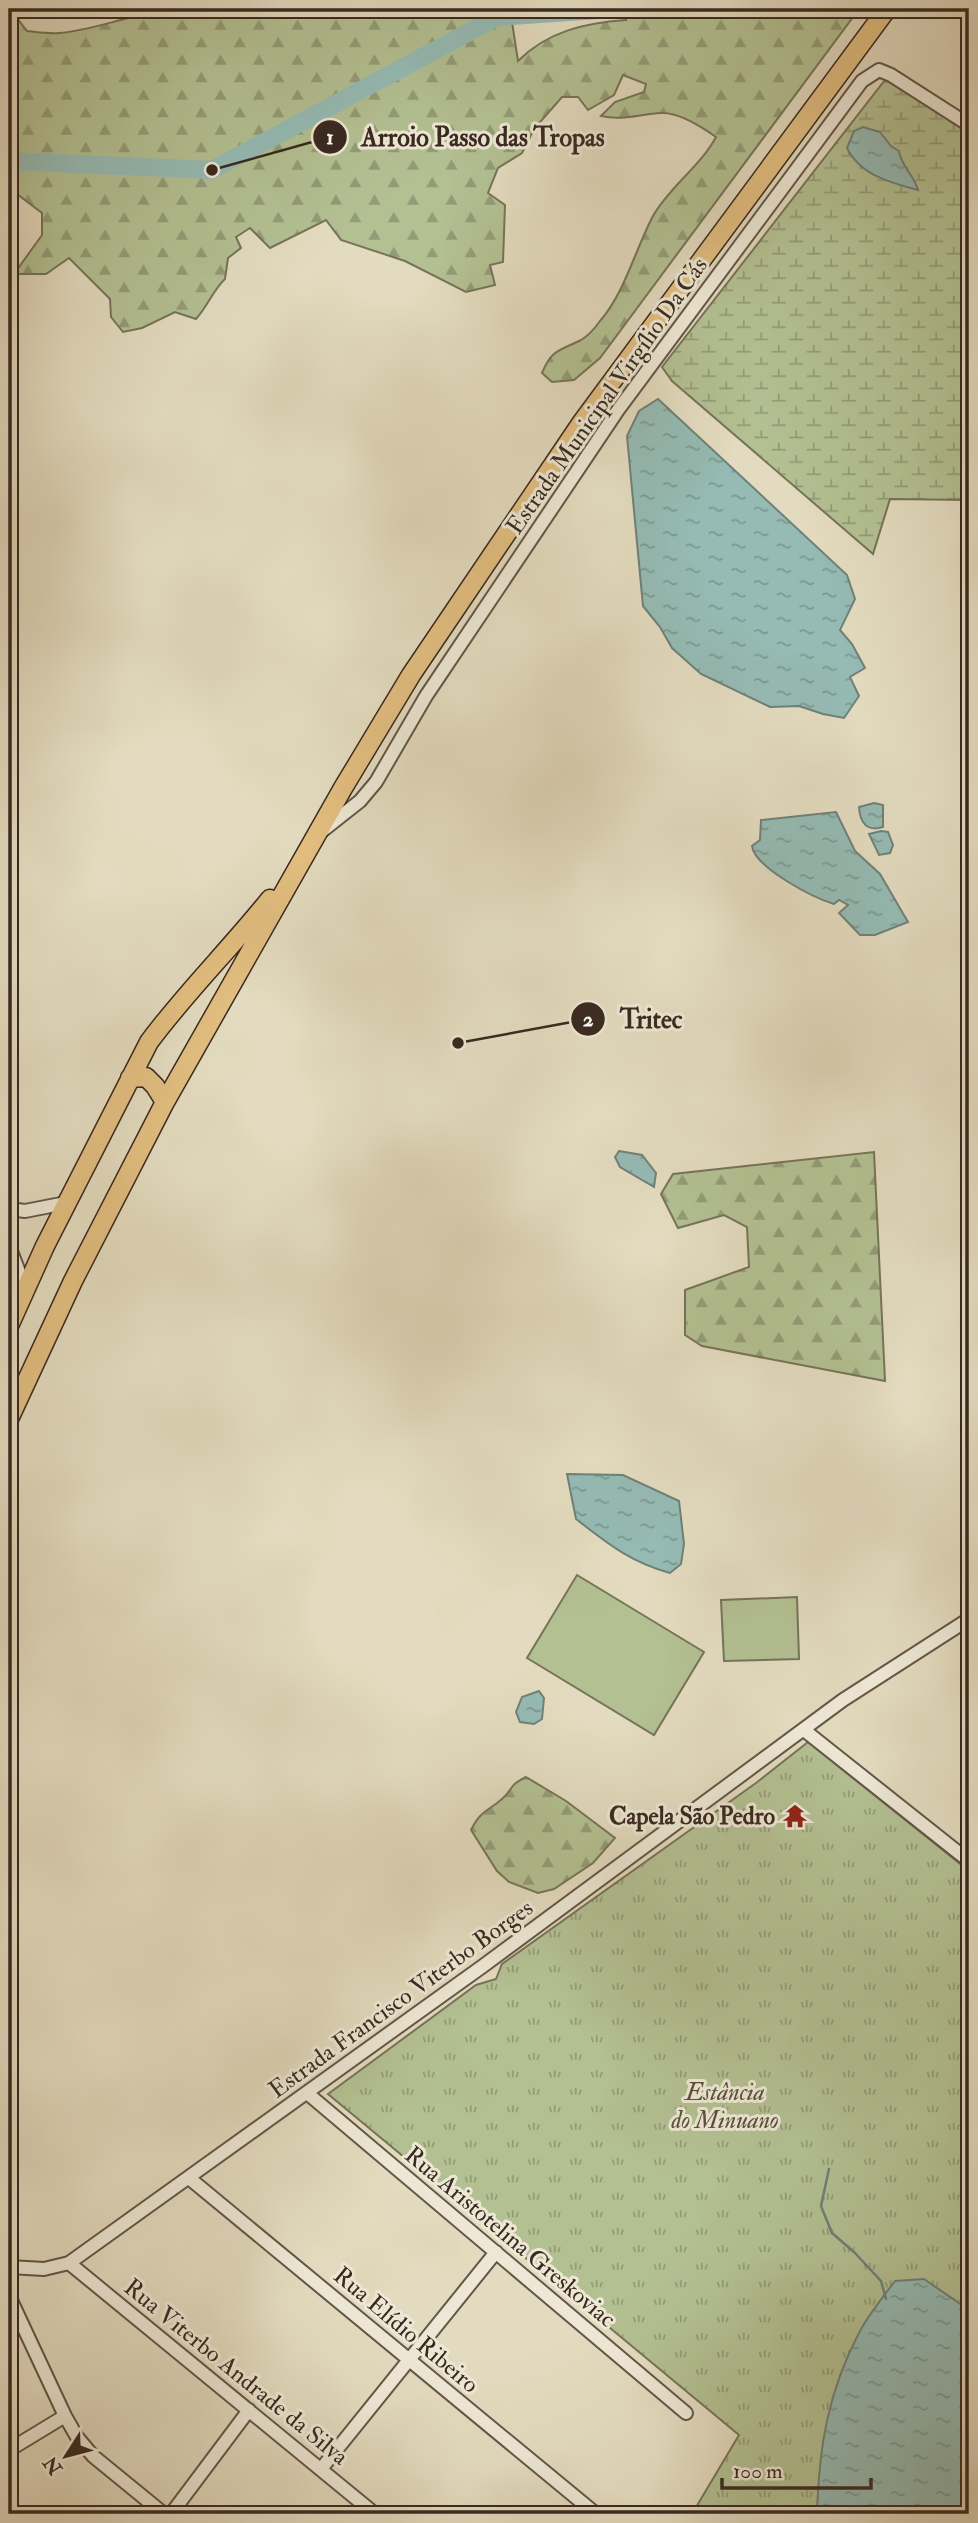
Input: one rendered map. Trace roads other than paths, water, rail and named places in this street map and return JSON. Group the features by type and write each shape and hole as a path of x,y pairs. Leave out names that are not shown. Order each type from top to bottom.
{"highway":[{"path":"9,1326 66,1203 149,1042 272,898 363,741 454,596 632,339 880,9"},
{"path":"9,1419 73,1282 165,1102 411,675 582,422 887,9"},
{"path":"130,1078 146,1077 165,1102"}],"street":[{"name":"Estrada Municipal Virgílio Da Cás","path":"316,836 360,801 376,782 426,696 618,410 862,81 879,70 969,125"},
{"path":"9,1209 25,1211 66,1203"},
{"path":"9,1246 26,1290"},
{"path":"969,1619 843,1700 804,1730 969,1861"},
{"name":"Estrada Francisco Viterbo Borges","path":"9,2267 44,2269 69,2263 483,1966 705,1800 804,1730"},
{"name":"Rua Aristotelina Greskoviac","path":"307,2093 686,2413"},
{"name":"Rua Elídio Ribeiro","path":"189,2178 596,2514"},
{"path":"321,2469 496,2252"},
{"name":"Rua Viterbo Andrade da Silva","path":"69,2263 376,2514"},
{"path":"9,2296 77,2437 93,2456 164,2514"},
{"path":"171,2514 249,2410"},
{"path":"9,2450 65,2416"}],"water":[{"path":"863,127 880,132 891,146 899,151 918,190 877,176 853,157 847,148 854,131"},
{"path":"658,399 847,575 855,599 840,630 852,644 865,668 850,677 859,696 844,718 799,706 770,707 701,674 672,648 643,606 627,436 639,411"},
{"path":"874,803 883,805 883,827 869,827 861,818 859,807"},
{"path":"836,812 855,851 880,874 908,922 875,935 860,935 839,913 848,905 839,900 834,904 800,889 763,864 756,855 752,846 760,840 761,820"},
{"path":"888,832 893,845 890,853 879,855 869,834"},
{"path":"619,1151 642,1155 656,1173 654,1187 620,1167 615,1157"},
{"path":"567,1474 623,1475 679,1501 684,1544 681,1564 670,1573 656,1569 609,1544 576,1519"},
{"path":"539,1691 544,1698 542,1719 534,1724 520,1722 516,1712 522,1697"},
{"path":"924,2279 969,2310 969,2514 817,2514 827,2420 849,2353 868,2318 895,2281"}],"waterway":[{"path":"9,161 212,170 497,17 614,9"},
{"path":"829,2169 821,2206 832,2233 881,2281 886,2299"}],"place":[{"name":"Arroio Passo das Tropas","path":"212,170"},
{"name":"Tritec","path":"458,1043"},
{"name":"Capela São Pedro","path":"795,1816"}],"park label":[{"name":"Estância do Minuano","path":"725,2106"}]}
